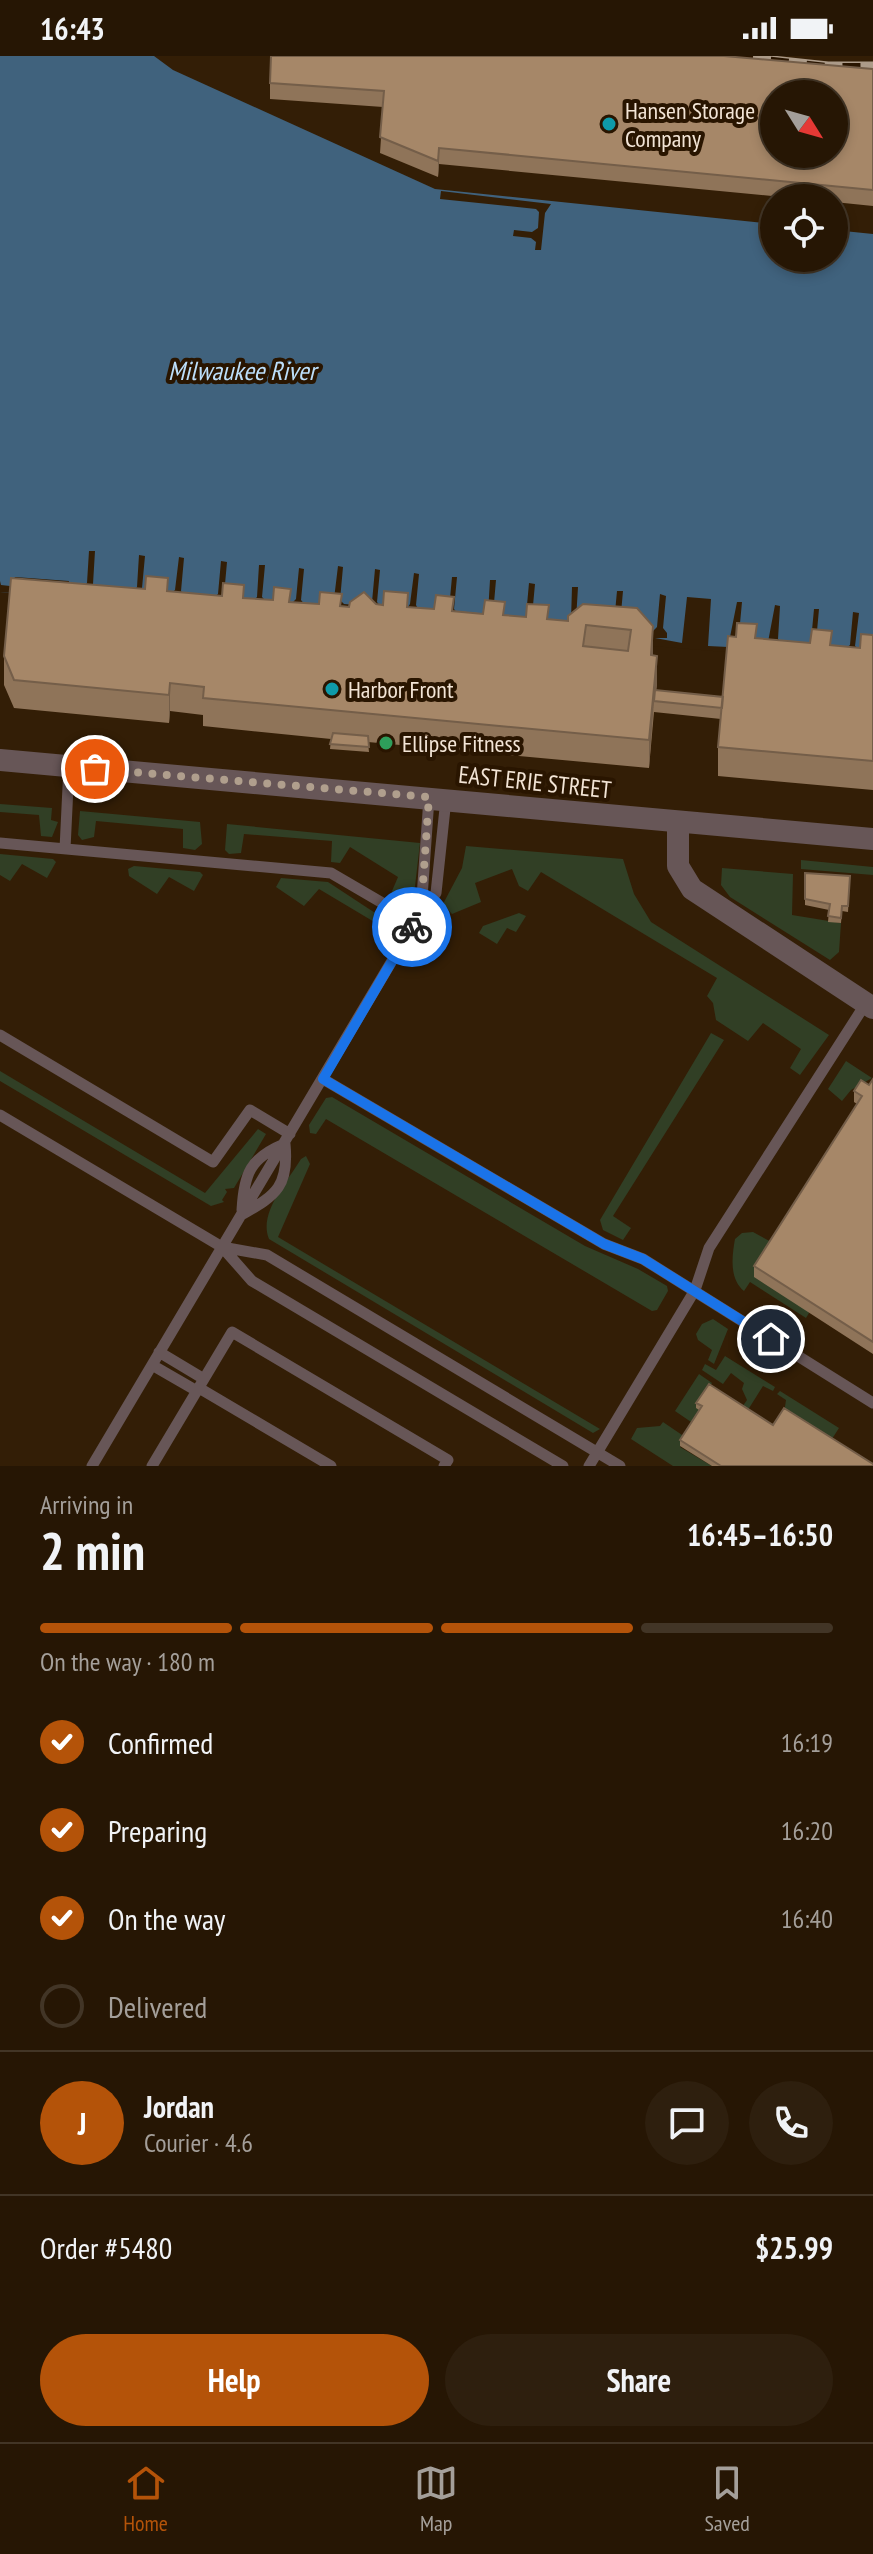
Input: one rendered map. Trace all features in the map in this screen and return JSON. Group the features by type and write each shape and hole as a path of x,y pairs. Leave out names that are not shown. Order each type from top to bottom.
{"street":[{"name":"EAST ERIE STREET","path":"0,760 873,839"},
{"path":"678,822 678,866 692,889 869,1005"}],"lane":[{"path":"65,849 69,766"},
{"path":"418,917 438,798"},
{"path":"241,1215 270,1199 288,1170 288,1139 418,917 436,893 438,798"},
{"path":"0,843 331,873 418,917"},
{"path":"589,1466 695,1290 709,1248 869,1005"},
{"path":"0,1035 213,1162 250,1110 288,1139"},
{"path":"323,1079 604,1244 643,1259 873,1403"},
{"path":"0,1115 222,1247 252,1281 563,1466"},
{"path":"92,1466 241,1215 243,1182 261,1154 288,1139"},
{"path":"222,1247 267,1255 620,1466"},
{"path":"152,1466 232,1332 448,1460 444,1466"},
{"path":"159,1352 200,1386"},
{"path":"152,1365 200,1386 331,1466"}],"green space":[{"path":"0,804 52,808 51,820 58,822 52,837 41,836 39,815 0,812"},
{"path":"80,811 200,822 202,844 195,850 183,848 183,829 96,821 94,837 82,840 78,835"},
{"path":"227,824 420,843 414,895 402,903 394,898 392,891 398,877 350,847 340,863 331,862 332,841 244,834 241,853 229,854 225,850"},
{"path":"466,846 623,859 634,894 651,922 829,1035 800,1075 790,1068 801,1049 763,1023 748,1041 716,1020 713,1003 707,996 717,978 541,872 528,891 519,886 512,869 475,883 481,902 452,914 443,904 462,868"},
{"path":"0,854 53,859 56,862 47,878 22,864 10,881 0,875"},
{"path":"801,860 873,867 873,875 801,869"},
{"path":"134,866 200,872 203,875 194,891 169,877 157,894 129,876 128,869"},
{"path":"722,868 793,874 792,915 841,923 839,952 830,960 730,897 721,885"},
{"path":"281,878 328,882 398,928 381,950 377,945 386,929 319,889 304,906 276,887"},
{"path":"519,913 526,916 516,932 507,928 497,944 479,933 483,926"},
{"path":"711,1033 724,1040 613,1216 631,1228 623,1240 603,1230 600,1220"},
{"path":"846,1061 872,1078 851,1090 842,1101 828,1089"},
{"path":"0,1071 205,1193 258,1129 266,1134 234,1188 225,1189 224,1202 211,1206 0,1081"},
{"path":"332,1097 585,1246 638,1269 667,1286 668,1291 657,1310 652,1311 326,1119 316,1134 310,1133 309,1125 326,1098"},
{"path":"306,1156 310,1164 278,1237 600,1429 593,1433 269,1239 267,1229 271,1208 282,1187"},
{"path":"753,1232 775,1244 809,1313 806,1318 750,1282 744,1291 739,1286 733,1267 735,1239 742,1233"},
{"path":"713,1319 728,1329 714,1364 708,1360 712,1350 698,1340 696,1334 702,1324"},
{"path":"725,1356 775,1387 773,1391 763,1386 746,1413 740,1410 747,1400 742,1389 744,1383 731,1373 723,1384 702,1370 705,1364 716,1370"},
{"path":"699,1374 712,1383 697,1408 702,1412 694,1424 675,1411"},
{"path":"780,1391 839,1428 830,1442 784,1413 786,1400 777,1394"},
{"path":"663,1422 685,1437 680,1447 712,1466 673,1466 631,1439 637,1428 660,1426"}],"water":[{"name":"Milwaukee River","path":"0,56 154,56 173,70 435,189 760,223 760,272 848,272 848,231 873,234 873,663 0,592"}],"pier":[{"path":"441,191 551,204 545,213 541,250 535,250 536,242 531,238 513,236 514,230 532,232 538,228 539,212 536,209 440,199"},
{"path":"89,551 95,551 93,584 98,589 132,592 137,587 139,555 145,556 142,588 146,593 170,594 175,590 179,557 184,558 181,591 184,595 213,598 218,594 221,561 227,562 224,595 252,602 257,597 259,565 265,565 262,597 267,602 291,604 296,599 299,568 304,569 301,600 305,605 318,607 319,602 330,604 334,599 338,566 343,567 340,600 344,604 367,606 372,602 375,569 380,570 377,602 381,607 406,610 410,604 414,573 419,574 416,605 419,611 449,609 452,577 457,577 454,609 458,614 483,617 488,613 490,580 496,580 493,614 522,620 526,616 529,583 535,584 532,616 566,623 571,620 572,587 578,587 576,620 614,623 617,591 623,591 620,624 652,632 657,627 660,594 666,596 663,628 667,638 655,638 682,643 687,597 711,599 708,646 728,647 737,602 742,602 739,634 768,642 775,605 780,606 778,639 783,644 806,646 811,641 814,609 819,609 816,642 845,649 850,645 853,612 859,613 855,646 860,650 737,653 0,592 0,581 1,585 10,586 15,577 69,581 68,587 82,588 87,583"}],"building":[{"name":"Hansen Storage Company","path":"271,56 724,56 873,69 873,190 848,188 848,184 811,184 439,148 438,161 380,137 384,91 270,83"},
{"name":"Harbor Front","path":"146,576 168,578 167,591 222,596 223,583 244,585 243,598 273,600 274,587 291,589 289,602 319,604 320,592 342,594 340,606 349,607 350,602 364,592 376,604 383,605 384,591 408,593 407,607 434,609 436,595 454,597 452,611 483,614 485,600 505,602 503,615 526,617 527,604 549,605 547,619 568,621 568,616 583,604 637,608 653,626 651,655 657,656 649,740 203,698 204,687 170,683 169,695 14,680 4,656 11,578 145,589","holes":["586,625 631,630 628,651 583,646"]},
{"path":"737,623 757,624 755,638 810,643 812,629 832,631 830,645 860,648 861,634 873,635 873,761 718,747 728,636 736,637"},
{"path":"655,690 723,697 722,708 654,701"},
{"path":"333,733 368,736 369,747 330,744"},
{"path":"805,873 850,876 848,906 842,906 841,918 828,916 830,904 805,899"},
{"path":"873,1079 873,1342 754,1266 862,1096 854,1091 861,1080 869,1085"},
{"path":"709,1384 773,1425 784,1408 873,1466 721,1466 680,1440 702,1406 696,1403"}],"railway":[{"path":"735,56 828,66 873,66"}],"way so far":[{"path":"95,769 429,797 421,912 412,927"}],"place":[{"name":"Hansen Storage Company","path":"609,124"},
{"name":"Harbor Front","path":"332,689"},
{"name":"Ellipse Fitness","path":"386,743"}],"route":[{"path":"412,927 323,1079 604,1244 643,1259 771,1339"}]}
